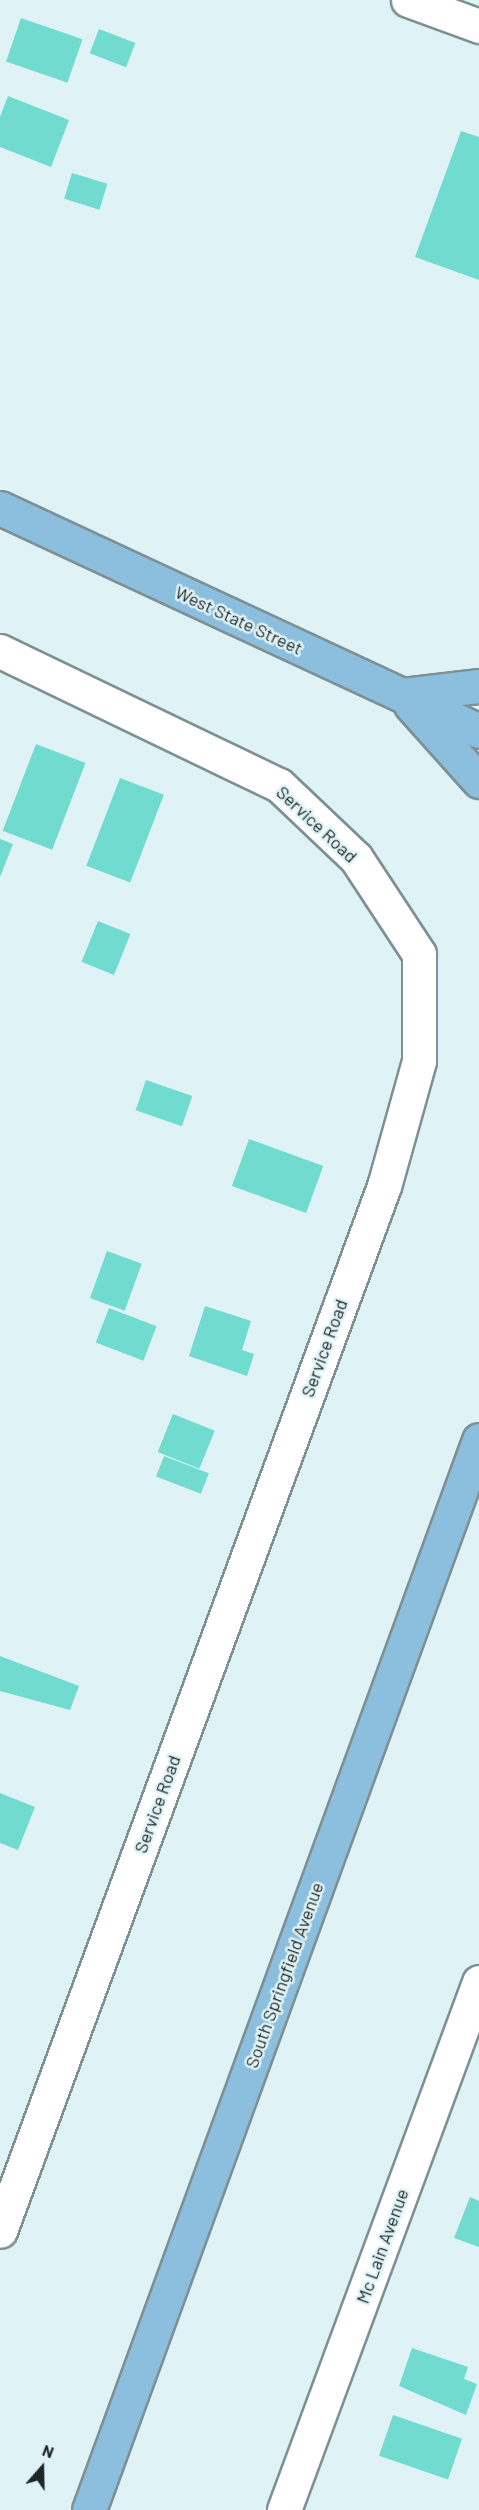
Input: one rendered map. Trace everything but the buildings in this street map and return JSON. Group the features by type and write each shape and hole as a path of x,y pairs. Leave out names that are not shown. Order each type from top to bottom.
{"main road":[{"name":"West State Street","path":"0,508 479,731"},
{"path":"402,695 479,686"},
{"path":"402,695 479,781"},
{"name":"South Springfield Avenue","path":"89,2510 479,1440"}],"street":[{"path":"408,0 479,26"},
{"name":"Service Road","path":"0,651 279,785 356,858 419,954 419,1061 384,1186 0,2231"},
{"name":"Mc Lain Avenue","path":"284,2510 479,1982"}]}
